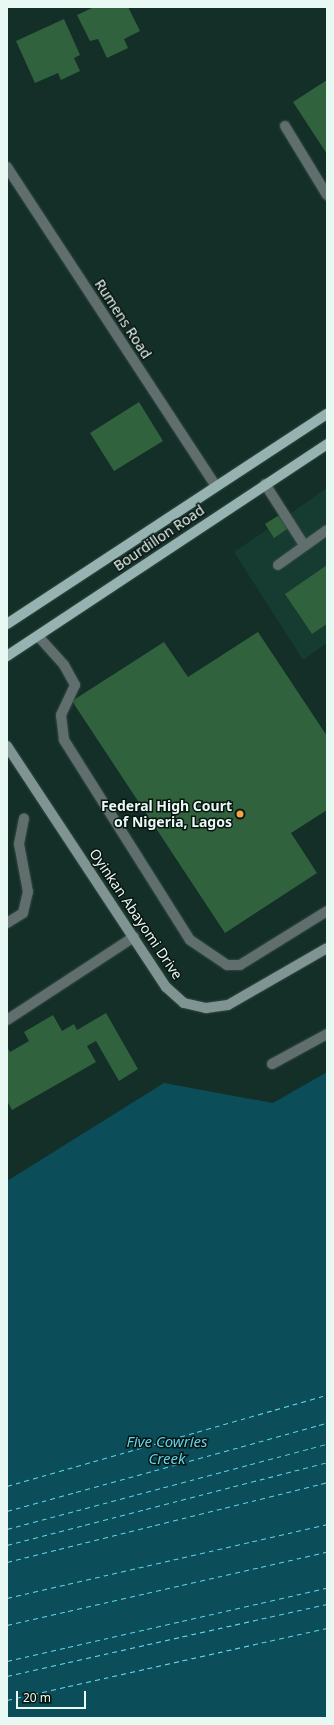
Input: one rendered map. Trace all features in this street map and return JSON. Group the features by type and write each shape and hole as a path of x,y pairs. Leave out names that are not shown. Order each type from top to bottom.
{"main road":[{"name":"Bourdillon Road","path":"7,624 327,414"},
{"name":"Bourdillon Road","path":"7,656 264,484 327,444"}],"street":[{"path":"285,126 327,194"},
{"name":"Rumens Road","path":"7,167 216,486"},
{"path":"264,484 304,545"},
{"path":"278,565 327,530"},
{"path":"38,636 64,665 75,685 61,715 64,740 190,940 227,965 240,965 327,911"},
{"name":"Oyinkan Abayomi Drive","path":"7,746 166,987 184,1003 206,1008 228,1004 251,994 327,948"},
{"path":"7,923 23,913 28,892 19,844 24,818"},
{"path":"7,1020 134,937"},
{"path":"272,1064 327,1034"}],"shaded area":[{"path":"327,488 327,643 303,660 234,552 268,529 265,524 281,514 284,518"}],"water":[{"name":"Five Cowries Creek","path":"327,1072 327,1718 7,1718 7,1181 164,1083 273,1103"}],"building":[{"path":"94,7 128,7 140,31 124,39 128,48 107,58 98,39 90,41 77,15"},
{"path":"64,19 80,55 74,58 80,71 61,80 58,73 35,83 16,41"},
{"path":"327,80 327,154 293,102"},
{"path":"139,402 163,441 114,471 90,433"},
{"path":"281,514 290,527 274,538 265,524"},
{"path":"327,565 327,624 312,634 285,594"},
{"path":"258,632 327,736 327,810 291,833 317,873 225,933 72,701 164,642 188,677"},
{"path":"106,1013 138,1069 119,1081 96,1041 87,1046 96,1062 12,1110 7,1101 7,1047 10,1052 29,1041 24,1032 53,1015 62,1031 74,1024 77,1030"}],"ferry route":[{"path":"7,1486 327,1395"},
{"path":"7,1511 327,1423"},
{"path":"7,1529 327,1444"},
{"path":"7,1545 327,1462"},
{"path":"7,1562 327,1482"},
{"path":"7,1598 327,1524"},
{"path":"7,1625 327,1552"},
{"path":"7,1661 327,1588"},
{"path":"7,1676 327,1604"},
{"path":"7,1700 327,1628"}],"place":[{"name":"Federal High Court of Nigeria, Lagos","path":"240,814"}]}
